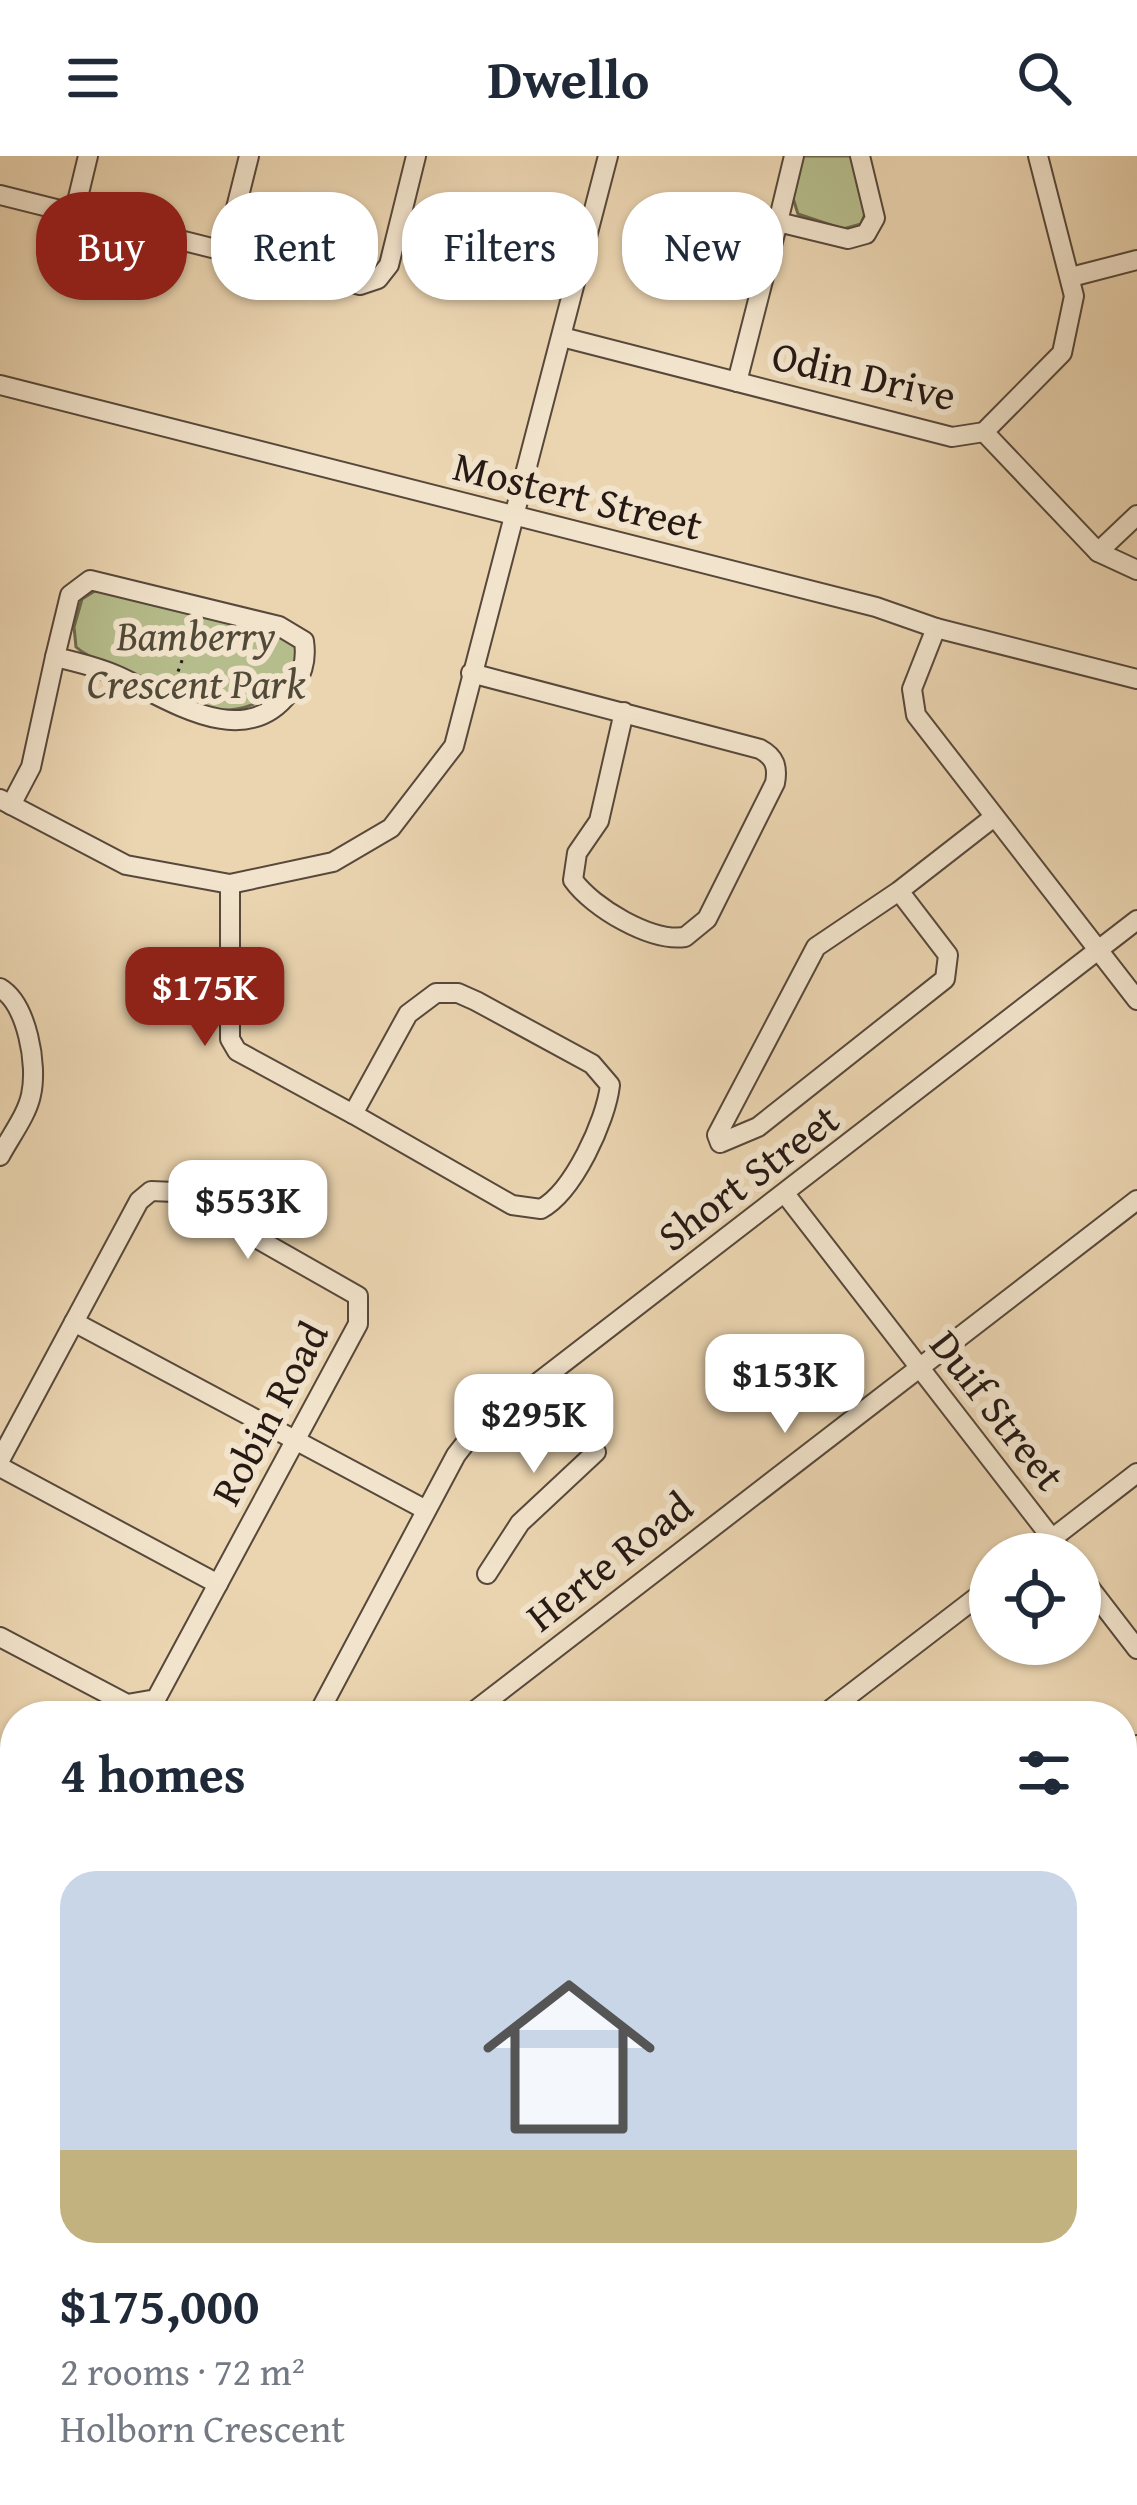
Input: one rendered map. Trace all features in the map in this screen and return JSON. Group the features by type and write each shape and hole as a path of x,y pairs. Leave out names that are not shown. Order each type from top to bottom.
{"street":[{"path":"79,192 88,156"},
{"path":"240,192 249,156"},
{"path":"378,277 388,265 416,156"},
{"path":"783,201 794,156"},
{"path":"783,223 848,238 866,234 875,218 860,156"},
{"name":"Odin Drive","path":"562,338 952,437 983,432 1059,360 1073,305 1071,278 1038,156"},
{"path":"55,657 121,677 166,704 226,721 250,718 284,700 302,676 304,641 279,626 90,580 70,595 55,657 31,767 6,802 126,866 230,884 333,862 391,828 454,746 562,338 603,157"},
{"path":"0,195 36,204"},
{"path":"1071,278 1137,260"},
{"path":"737,382 758,300"},
{"name":"Mostert Street","path":"0,385 876,607 936,628 1137,680"},
{"path":"983,432 1098,552 1137,570"},
{"path":"1098,552 1137,515"},
{"path":"936,628 912,689 913,708 1137,1000"},
{"path":"471,673 624,712 760,749 776,767 776,783 707,919 685,937 653,934 591,898 573,880 577,853 599,821 624,712"},
{"path":"898,891 948,955 946,979 758,1126 720,1143 716,1135 737,1089 816,947 994,817"},
{"path":"230,884 230,1039 237,1051 512,1205 535,1210 561,1194 605,1107 610,1085 592,1064 476,1001 446,991 422,1000 408,1014 352,1114"},
{"name":"Short Street","path":"325,1701 426,1510 474,1432 1137,920"},
{"path":"0,988 20,1008 32,1080 28,1103 0,1156"},
{"name":"Robin Road","path":"0,1463 139,1201 151,1191 175,1192 358,1296 358,1324 161,1691 148,1701"},
{"name":"Duif Street","path":"786,1195 1048,1533"},
{"name":"Herte Road","path":"487,1701 1137,1200"},
{"path":"74,1322 426,1510"},
{"path":"487,1574 520,1523 596,1452 548,1376"},
{"path":"0,1463 218,1584"},
{"path":"1072,1533 1137,1473"},
{"path":"1101,1602 1137,1649"},
{"path":"842,1701 969,1603"},
{"name":"Robin Road","path":"0,1637 121,1701"}],"path":[{"path":"166,704 202,605"}],"green space":[{"path":"802,156 852,156 866,211 861,224 843,229 798,214 792,195"},
{"name":"Bamberry Crescent Park","path":"98,589 289,637 300,647 295,677 252,705 231,710 171,696 76,647 74,627 82,599"}]}
